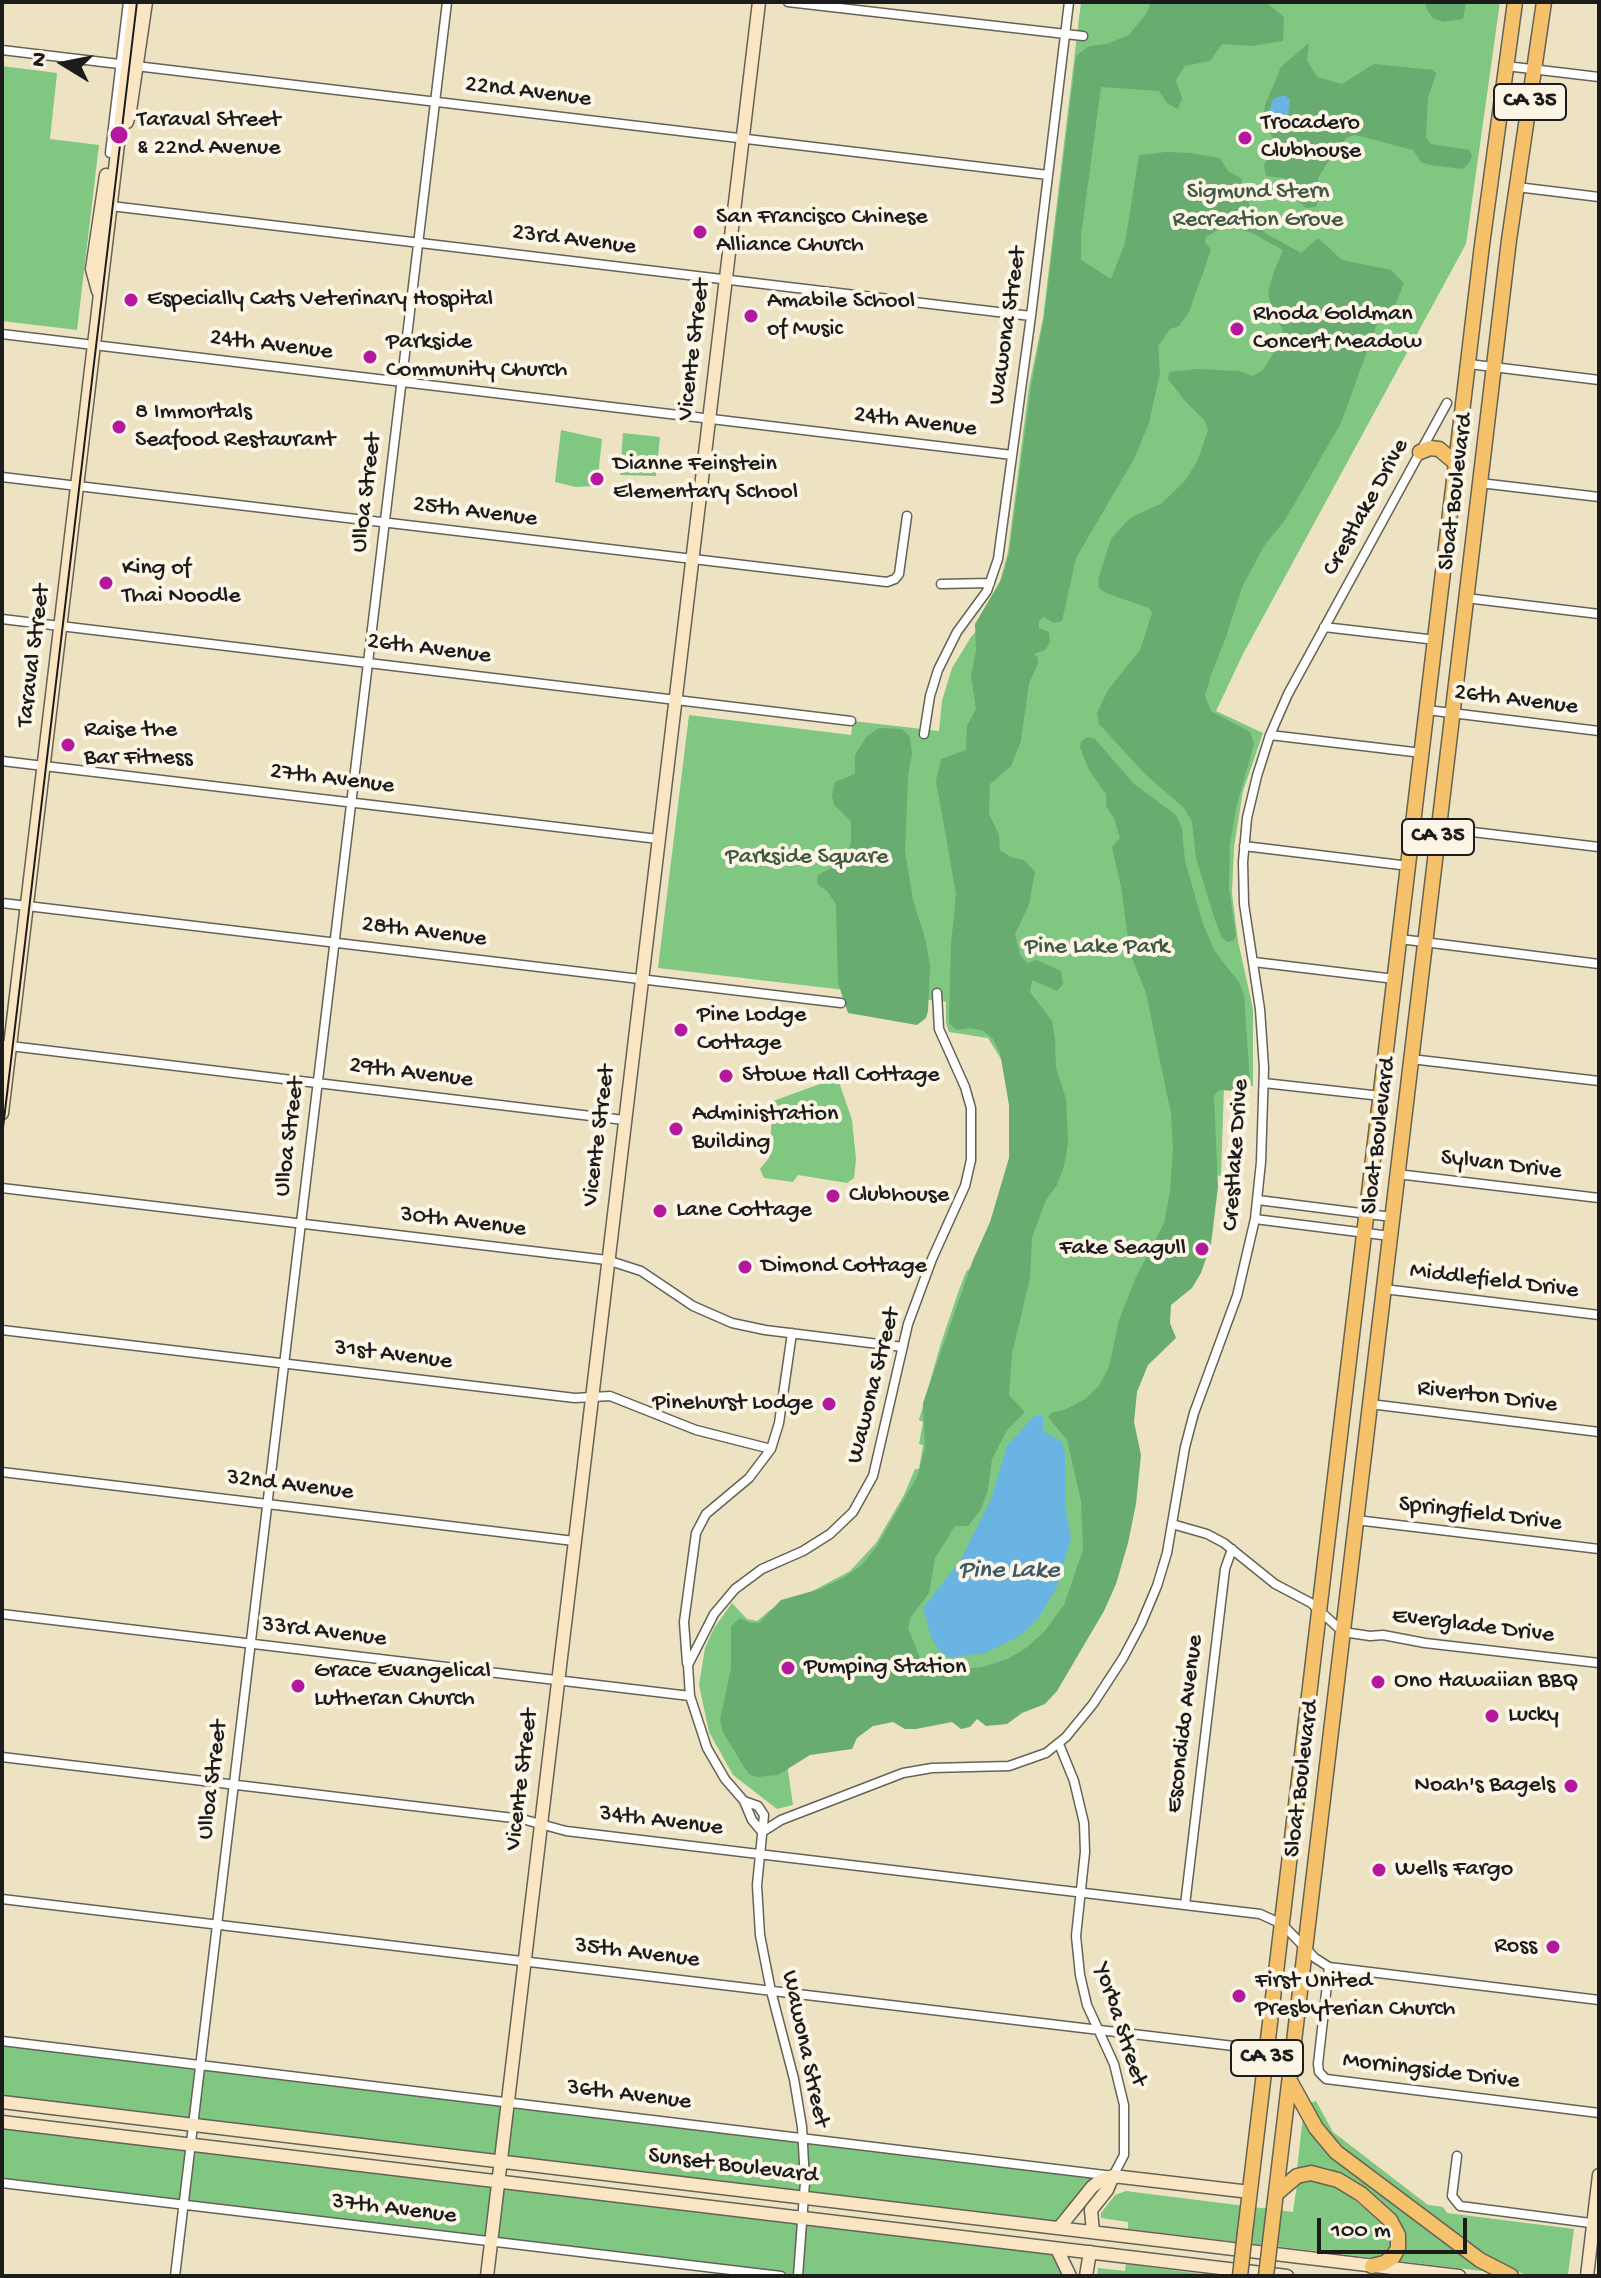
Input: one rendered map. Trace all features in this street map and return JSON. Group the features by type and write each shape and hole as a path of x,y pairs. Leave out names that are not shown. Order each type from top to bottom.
{"main road":[{"name":"Sloat Boulevard","path":"1240,2276 1515,2"},
{"name":"Sloat Boulevard","path":"1266,2276 1494,367 1544,2"},
{"path":"1420,452 1439,449 1457,464"},
{"path":"1290,2081 1316,2128 1336,2152 1480,2260 1511,2276"},
{"path":"1275,2202 1291,2180 1311,2173 1338,2180 1361,2194 1390,2220 1398,2235 1398,2248 1393,2257 1372,2266"}],"street":[{"name":"Taraval Street","path":"2,1113 6,1046 44,766 111,206 114,150 130,111 128,2"},
{"name":"Taraval Street","path":"100,299 92,269 121,122 135,2"},
{"name":"Taraval Street","path":"128,65 146,2"},
{"name":"Ulloa Street","path":"175,2276 447,2"},
{"name":"Vicente Street","path":"487,2276 759,2"},
{"path":"788,2 1083,36"},
{"name":"Wawona Street","path":"924,734 930,696 944,657 990,583 1001,542 1069,2"},
{"name":"22nd Avenue","path":"2,50 1048,175"},
{"path":"1506,66 1599,77"},
{"path":"1517,187 1599,197"},
{"name":"23rd Avenue","path":"111,206 1031,316"},
{"name":"24th Avenue","path":"2,334 1012,455"},
{"path":"1469,364 1599,380"},
{"name":"Crestlake Drive","path":"762,1832 781,1820 891,1777 932,1768 1009,1766 1039,1757 1059,1744 1093,1704 1133,1641 1157,1586 1189,1431 1237,1296 1258,1200 1264,1083 1262,1022 1244,904 1244,846 1254,790 1270,735 1288,694 1447,403"},
{"name":"25th Avenue","path":"2,477 883,582 895,579 900,570 907,516"},
{"path":"1480,483 1599,497"},
{"path":"941,584 990,583"},
{"path":"1466,598 1599,614"},
{"name":"26th Avenue","path":"2,619 851,721"},
{"path":"1324,627 1436,640"},
{"name":"26th Avenue","path":"1427,710 1599,731"},
{"path":"1270,735 1422,753"},
{"name":"27th Avenue","path":"2,761 658,839"},
{"path":"1439,828 1599,847"},
{"path":"1244,846 1409,866"},
{"name":"28th Avenue","path":"2,903 841,1003"},
{"path":"1400,939 1599,964"},
{"path":"1254,962 1395,979"},
{"name":"Wawona Street","path":"688,1665 714,1614 735,1589 762,1569 822,1540 846,1520 859,1503 877,1467 903,1347 925,1276 965,1186 971,1160 971,1108 939,1029 937,993"},
{"name":"29th Avenue","path":"6,1046 624,1120"},
{"path":"1411,1059 1599,1081"},
{"path":"1264,1083 1381,1096"},
{"name":"Sylvan Drive","path":"1397,1174 1599,1198"},
{"name":"30th Avenue","path":"2,1188 607,1260 641,1271 684,1301 722,1320 754,1328 903,1347"},
{"path":"1258,1200 1392,1217"},
{"path":"1255,1219 1390,1236"},
{"name":"Middlefield Drive","path":"1384,1289 1599,1315"},
{"name":"31st Avenue","path":"2,1330 575,1398 610,1396 696,1430 771,1449"},
{"path":"762,1832 763,1812 758,1806 744,1801 725,1779 697,1723 690,1696 684,1622 697,1529 712,1508 756,1471 771,1449 779,1423 792,1333"},
{"name":"Riverton Drive","path":"1370,1404 1599,1432"},
{"name":"32nd Avenue","path":"2,1472 574,1541"},
{"name":"Springfield Drive","path":"1356,1520 1599,1549"},
{"path":"1172,1524 1207,1534 1232,1549 1275,1584 1320,1610 1343,1632"},
{"name":"Escondido Avenue","path":"1185,1905 1225,1569 1232,1549"},
{"name":"33rd Avenue","path":"2,1614 690,1696"},
{"name":"Everglade Drive","path":"1343,1632 1599,1663"},
{"name":"Yorba Street","path":"1059,1744 1074,1781 1084,1823 1085,1852 1076,1936 1078,1965 1087,2005 1114,2064 1124,2105 1124,2155 1113,2176"},
{"name":"34th Avenue","path":"2,1757 522,1819 566,1831 1260,1914 1282,1924 1315,1958 1329,1967"},
{"name":"Wawona Street","path":"762,1832 758,1919 771,1991 794,2079 803,2139 804,2218 798,2276"},
{"name":"35th Avenue","path":"2,1899 1268,2050"},
{"path":"1329,1967 1599,2000"},
{"name":"Morningside Drive","path":"1329,1967 1318,2064 1319,2072 1326,2079 1599,2113"},
{"name":"36th Avenue","path":"2,2041 1113,2176 1250,2199"},
{"name":"Sunset Boulevard","path":"2,2102 1459,2276"},
{"name":"Sunset Boulevard","path":"2,2122 1287,2276"},
{"path":"1457,2156 1452,2196 1460,2206 1596,2224"},
{"path":"1587,2276 1596,2224 1599,2175"},
{"path":"1059,2228 1092,2187 1113,2176"},
{"path":"1093,2232 1091,2210 1107,2190 1113,2176"},
{"name":"37th Avenue","path":"2,2183 781,2276"},
{"path":"1057,2249 1070,2276"},
{"path":"1086,2276 1090,2252"}],"green space":[{"path":"1081,2 1500,2 1466,244 1243,654 1216,711 1263,733 1243,791 1234,847 1232,893 1238,941 1253,1009 1253,1086 1224,1086 1221,1176 1193,1172 1129,1402 1105,1534 1045,1650 786,1757 793,1805 777,1809 733,1775 709,1732 699,1685 705,1648 714,1628 732,1603 747,1619 757,1621 770,1610 790,1600 792,1602 850,1571 876,1543 915,1469 919,1469 923,1422 919,1420 941,1343 966,1272 975,1262 1017,1158 1004,1064 988,1038 949,1032 946,1002 658,968 689,715 851,735 853,721 939,731 942,701 952,668 971,637 991,614 1008,552 1029,386 1043,318"},
{"path":"1151,2 1266,2 1284,17 1283,41 1251,46 1222,44 1210,61 1185,66 1176,80 1182,99 1178,109 1167,103 1159,91 1101,87 1081,236 1081,260 1111,279 1125,243 1139,155 1190,153 1220,158 1228,171 1241,178 1254,219 1265,233 1301,253 1318,238 1342,260 1391,270 1404,283 1394,308 1378,321 1341,423 1242,587 1205,696 1211,711 1250,732 1254,744 1236,808 1230,845 1229,888 1236,936 1233,941 1227,942 1222,938 1215,920 1196,858 1192,822 1184,808 1145,774 1099,724 1097,713 1108,690 1140,650 1152,613 1149,608 1106,593 1099,588 1098,580 1111,539 1130,518 1162,503 1184,482 1197,462 1208,430 1205,421 1168,379 1169,372 1197,369 1239,371 1253,376 1263,370 1283,338 1268,293 1283,250 1252,233 1235,228 1218,230 1206,237 1205,242 1211,250 1189,312 1179,326 1170,329 1158,346 1160,373 1149,423 1134,459 1076,558 1062,621 1054,623 1043,617 1039,621 1039,628 1049,632 1050,642 1045,650 1034,654 1038,664 1029,683 1021,741 1011,766 990,784 989,814 999,835 1000,850 1024,860 1035,872 1029,905 1015,934 1020,955 1027,963 1037,960 1061,971 1063,984 1057,991 1032,980 1030,992 1052,1021 1056,1068 1066,1099 1068,1142 1057,1185 1046,1200 1032,1237 1030,1278 1012,1354 1009,1395 1025,1412 1007,1430 992,1459 988,1490 981,1509 968,1526 955,1526 935,1558 929,1593 911,1617 908,1628 921,1660 931,1668 950,1671 982,1667 1008,1659 1044,1632 1064,1605 1083,1550 1081,1501 1067,1440 1048,1417 1085,1399 1099,1386 1109,1367 1119,1320 1136,1277 1164,1223 1170,1192 1173,1148 1171,1114 1146,993 1130,953 1112,847 1120,838 1114,818 1106,806 1106,794 1089,770 1080,748 1087,737 1095,739 1134,784 1176,815 1182,828 1185,861 1203,924 1215,952 1239,982 1244,995 1250,1083 1238,1091 1219,1090 1214,1096 1218,1187 1211,1244 1192,1288 1171,1305 1170,1323 1176,1338 1148,1365 1137,1392 1134,1422 1141,1455 1128,1543 1104,1611 1057,1691 1045,1704 1022,1713 1007,1724 986,1726 977,1719 970,1727 961,1729 952,1722 916,1729 905,1729 893,1722 873,1726 857,1738 852,1749 810,1755 778,1775 757,1777 750,1775 744,1767 723,1732 720,1720 731,1668 731,1626 740,1618 759,1623 781,1600 820,1589 843,1578 862,1565 877,1546 918,1475 925,1447 923,1403 973,1260 990,1222 1009,1158 1009,1105 1000,1053 993,1039 983,1031 971,1028 956,1030 949,1023 956,894 936,781 941,759 966,750 967,726 976,709 971,676 976,651 975,624 1002,578 1009,553 1031,387 1044,318 1076,56 1089,46 1107,44 1129,35 1146,14"},
{"path":"1425,2 1466,2 1463,19 1443,22 1433,18"},
{"path":"1309,43 1307,60 1317,77 1342,84 1374,64 1433,70 1436,74 1428,97 1426,138 1431,144 1470,150 1472,157 1469,163 1463,169 1429,165 1421,162 1413,150 1355,135 1348,137 1334,152 1318,178 1320,198 1316,207 1306,208 1298,201 1295,187 1284,178 1266,176 1264,165 1275,145 1264,115 1281,67"},
{"path":"2,66 57,73 50,139 99,145 77,330 2,321"},
{"path":"561,430 602,439 597,486 576,487 555,482"},
{"path":"623,433 660,437 656,476 620,475"},
{"path":"879,728 902,729 910,737 912,754 908,776 905,851 913,900 930,966 928,1011 926,1018 917,1025 848,1013 838,983 836,904 827,891 817,884 818,875 840,863 848,853 851,842 851,821 834,805 832,795 835,782 855,774 855,755 867,736"},
{"path":"831,1080 839,1082 852,1120 856,1159 854,1178 847,1183 798,1175 793,1182 764,1178 760,1169 769,1158 773,1101"},
{"path":"2,2041 1091,2173 1090,2181 1059,2228 2,2102"},
{"path":"1316,2101 1333,2132 1428,2205 1443,2207 1447,2213 1574,2229 1568,2274 1529,2276 1489,2260 1340,2147 1326,2134 1309,2103"},
{"path":"1303,2116 1490,2272 1399,2261 1406,2246 1406,2236 1395,2216 1380,2200 1351,2179 1327,2168 1312,2166 1297,2169"},
{"path":"2,2122 1056,2248 1070,2276 780,2276 2,2183"},
{"path":"1318,2180 1346,2193 1382,2223 1392,2239 1389,2250 1375,2258 1128,2229 1128,2222 1101,2218 1101,2213 1115,2195 1126,2191 1293,2212 1297,2185"},
{"path":"1126,2264 1218,2276 1097,2276 1098,2268 1125,2271"}],"water":[{"path":"1284,95 1290,99 1288,114 1285,121 1276,127 1269,120 1269,112 1273,99"},
{"name":"Pine Lake","path":"1035,1415 1043,1416 1043,1431 1062,1442 1065,1454 1065,1505 1071,1538 1057,1587 1038,1619 1018,1637 985,1653 949,1658 938,1649 931,1637 923,1608 960,1561 991,1499 1007,1446"}],"tram line":[{"path":"2,1136 137,2"}],"place":[{"name":"Taraval Street & 22nd Avenue","path":"119,135"},
{"name":"Trocadero Clubhouse","path":"1245,138"},
{"name":"San Francisco Chinese Alliance Church","path":"700,232"},
{"name":"Especially Cats Veterinary Hospital","path":"131,300"},
{"name":"Amabile School of Music","path":"751,316"},
{"name":"Rhoda Goldman Concert Meadow","path":"1237,329"},
{"name":"Parkside Community Church","path":"370,357"},
{"name":"8 Immortals Seafood Restaurant","path":"119,427"},
{"name":"Dianne Feinstein Elementary School","path":"597,479"},
{"name":"King of Thai Noodle","path":"106,583"},
{"name":"Raise the Bar Fitness","path":"68,745"},
{"name":"Pine Lodge Cottage","path":"681,1030"},
{"name":"Stowe Hall Cottage","path":"726,1076"},
{"name":"Administration Building","path":"676,1129"},
{"name":"Clubhouse","path":"833,1196"},
{"name":"Lane Cottage","path":"660,1211"},
{"name":"Fake Seagull","path":"1202,1249"},
{"name":"Dimond Cottage","path":"745,1267"},
{"name":"Pinehurst Lodge","path":"829,1404"},
{"name":"Pumping Station","path":"788,1668"},
{"name":"Ono Hawaiian BBQ","path":"1378,1682"},
{"name":"Grace Evangelical Lutheran Church","path":"298,1686"},
{"name":"Lucky","path":"1492,1716"},
{"name":"Noah's Bagels","path":"1571,1786"},
{"name":"Wells Fargo","path":"1379,1870"},
{"name":"Ross","path":"1553,1947"},
{"name":"First United Presbyterian Church","path":"1239,1996"}],"park label":[{"name":"Sigmund Stern Recreation Grove","path":"1258,207"},
{"name":"Parkside Square","path":"807,858"},
{"name":"Pine Lake Park","path":"1097,948"}]}
